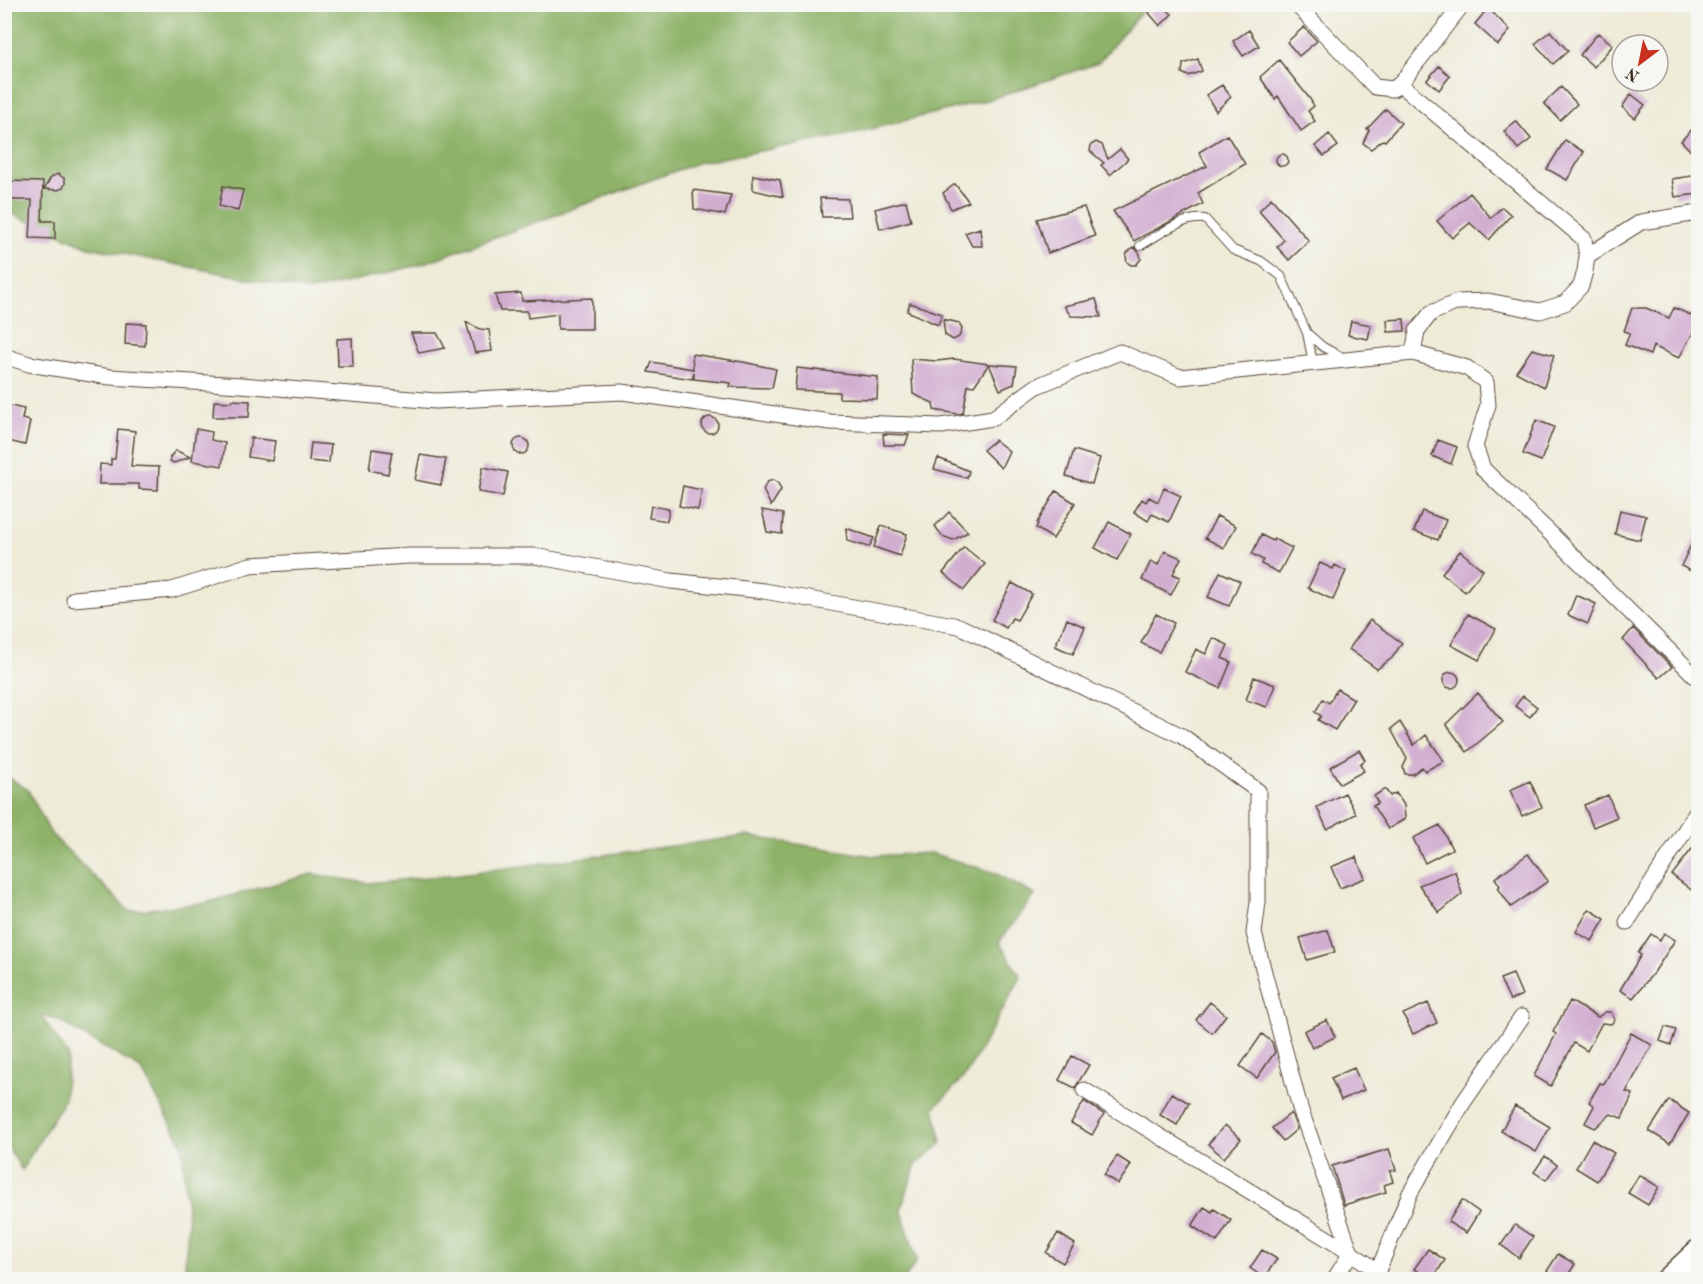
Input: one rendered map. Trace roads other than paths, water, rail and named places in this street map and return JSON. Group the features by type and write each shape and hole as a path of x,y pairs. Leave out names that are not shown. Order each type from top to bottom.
{"main road":[{"path":"1667,1280 1698,1251"}],"street":[{"path":"1296,4 1375,87 1394,89 1463,4"},
{"path":"1400,84 1584,239 1587,256 1581,286 1565,303 1540,312 1488,301 1458,302 1431,313 1417,331 1413,353"},
{"path":"1587,256 1641,222 1698,213"},
{"path":"4,356 29,364 110,377 436,401 622,392 830,422 941,426 993,418 1037,386 1120,352 1180,377 1413,353 1467,368 1486,382 1488,405 1475,446 1483,469 1698,679"},
{"path":"74,599 172,590 250,565 410,556 534,556 671,581 764,591 958,626 1182,736 1258,791 1258,902 1254,933 1300,1108 1351,1253"},
{"path":"1627,921 1698,810"},
{"path":"1084,1090 1378,1271 1410,1193 1463,1103 1522,1017"},
{"path":"1334,1280 1351,1253"}],"lane":[{"path":"1140,246 1184,221 1205,219 1233,250 1261,261 1276,271 1285,284 1307,333 1313,363"},
{"path":"1307,333 1323,347 1345,359"}]}
